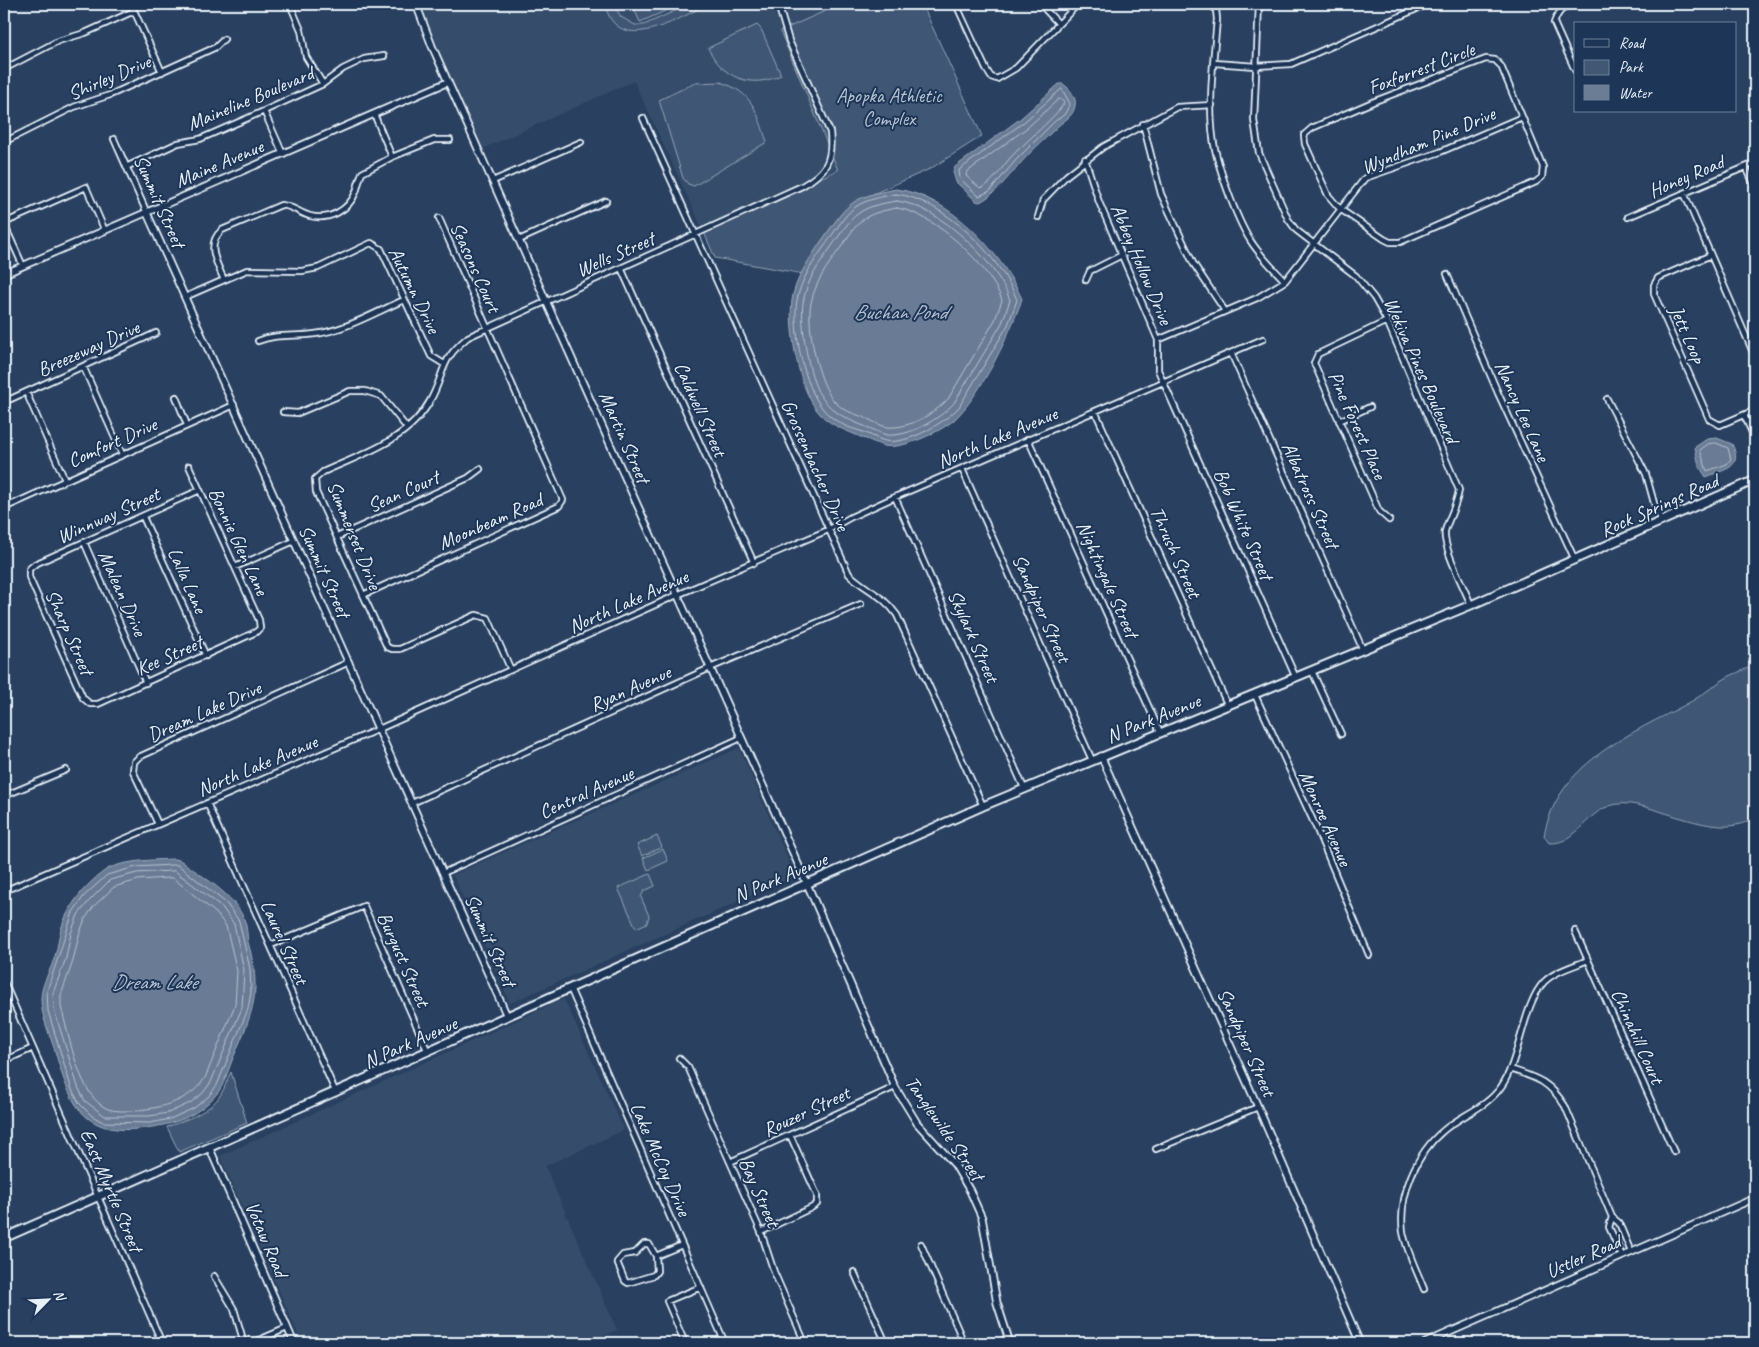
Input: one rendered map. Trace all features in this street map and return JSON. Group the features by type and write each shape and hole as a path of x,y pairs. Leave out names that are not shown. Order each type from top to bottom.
{"main road":[{"name":"Rock Springs Road","path":"1575,560 1755,480"},
{"name":"N Park Avenue","path":"4,1238 210,1149 806,883 1024,788 1471,606 1575,560"}],"street":[{"path":"131,4 162,72"},
{"path":"290,4 301,30 306,57 323,84"},
{"name":"Martin Street","path":"416,4 420,20 806,883"},
{"name":"Wells Street","path":"546,300 802,186 820,175 828,162 831,146 830,132 789,41 778,4"},
{"path":"956,4 986,69 991,76 997,78 1016,68 1078,4"},
{"path":"1040,4 1058,23"},
{"path":"1158,340 1272,290 1285,281 1262,257 1249,239 1220,169 1214,145 1212,105 1217,19 1216,10 1212,4"},
{"name":"Wekiva Pines Boulevard","path":"1259,4 1254,120 1259,153 1288,219 1296,230 1356,276 1374,298 1387,322 1459,490 1458,499 1445,533 1449,553 1471,606"},
{"path":"1214,63 1256,66 1291,64 1428,4"},
{"path":"1571,4 1563,8 1556,16 1554,23 1574,68"},
{"path":"4,68 58,41 85,33 134,11"},
{"name":"Shirley Drive","path":"4,142 74,107 110,95 216,47 224,39"},
{"name":"Maineline Boulevard","path":"126,166 178,143 200,139 264,111 323,84 343,69 358,62 384,56"},
{"name":"Foxforrest Circle","path":"1486,59 1495,60 1502,66 1543,167 1542,177 1536,182 1400,242 1390,242 1384,239 1340,209 1328,195 1305,144 1304,135 1312,128 1375,101 1486,59"},
{"name":"Maine Avenue","path":"4,274 448,82"},
{"path":"1038,217 1044,200 1085,158 1177,106 1212,105"},
{"path":"264,111 283,154"},
{"path":"374,114 392,158"},
{"name":"Wyndham Pine Drive","path":"1285,281 1365,178 1440,152 1522,117"},
{"name":"Grossenbacher Drive","path":"643,118 849,574 861,585 886,600 897,615 983,806"},
{"path":"1144,124 1161,194 1193,263 1224,311"},
{"name":"Summit Street","path":"114,139 507,1016"},
{"path":"224,280 212,246 214,237 222,230 281,205 291,206 310,216 332,215 344,209 351,201 362,173 434,140 450,140"},
{"path":"492,181 581,142"},
{"name":"Abbey Hollow Drive","path":"1085,158 1098,202 1158,340 1158,370 1164,382"},
{"name":"Honey Road","path":"1628,217 1755,163"},
{"path":"1746,167 1755,186"},
{"path":"23,266 4,223 86,187 105,231"},
{"path":"1684,193 1755,357"},
{"path":"519,240 606,201"},
{"name":"Seasons Court","path":"439,218 486,327"},
{"name":"Autumn Drive","path":"185,297 248,270 302,271 318,268 371,243 381,249 431,356 444,364"},
{"name":"Jett Loop","path":"1712,255 1658,278 1654,284 1654,294 1709,419 1720,425 1744,415"},
{"path":"1086,280 1090,271 1120,256"},
{"name":"Caldwell Street","path":"621,268 754,563"},
{"name":"Nancy Lee Lane","path":"1447,274 1498,393 1575,560"},
{"path":"258,341 270,336 315,334 339,328 404,300"},
{"name":"Summerset Drive","path":"511,670 488,618 484,615 476,615 404,647 392,649 383,641 316,492 314,482 317,476 391,442 407,428 430,401 444,364 452,350 468,337 546,300"},
{"name":"Pine Forest Place","path":"1387,322 1318,354 1314,363 1379,511 1389,520"},
{"name":"Moonbeam Road","path":"363,595 559,506 564,500 486,327"},
{"name":"Breezeway Drive","path":"4,402 156,333"},
{"name":"North Lake Avenue","path":"4,891 379,729 677,595 828,530 895,497 1263,339"},
{"name":"Albatross Street","path":"1232,353 1363,650"},
{"path":"83,366 122,454"},
{"name":"Bob White Street","path":"1164,382 1296,678"},
{"path":"283,412 298,413 350,391 364,391 381,396 407,428"},
{"path":"26,392 65,480"},
{"path":"176,397 187,425"},
{"path":"1607,399 1646,474 1654,503 1662,522"},
{"name":"Comfort Drive","path":"4,508 234,405"},
{"path":"1339,421 1370,407"},
{"path":"1755,410 1744,415 1755,439"},
{"name":"Thrush Street","path":"1095,411 1228,706"},
{"name":"Nightingale Street","path":"1028,439 1160,732"},
{"name":"Bonnie Glen Lane","path":"190,466 260,620 260,628"},
{"name":"Sean Court","path":"337,537 468,478 480,469"},
{"name":"Sandpiper Street","path":"962,469 1092,760"},
{"name":"Winnway Street","path":"29,569 35,564 200,490"},
{"path":"4,493 9,505"},
{"name":"Skylark Street","path":"895,497 1024,788"},
{"name":"Lalla Lane","path":"143,516 206,656"},
{"path":"235,567 294,541"},
{"name":"Malean Drive","path":"84,542 146,683"},
{"name":"Sharp Street","path":"29,569 29,577 83,698 90,704"},
{"name":"Ryan Avenue","path":"412,804 710,668 861,604"},
{"name":"Kee Street","path":"90,704 98,704 146,683 256,632 260,628"},
{"name":"Dream Lake Drive","path":"158,824 133,771 134,762 138,757 349,662"},
{"path":"1312,671 1341,734"},
{"path":"4,684 4,693"},
{"name":"Monroe Avenue","path":"1255,695 1315,825 1369,955"},
{"name":"Central Avenue","path":"444,872 741,738"},
{"name":"Sandpiper Street","path":"1101,756 1258,1106 1360,1343"},
{"path":"4,796 66,770"},
{"name":"Laurel Street","path":"206,803 336,1093"},
{"name":"Tanglewilde Street","path":"806,883 895,1087 916,1123 955,1165 970,1190 982,1218 997,1304 1009,1341"},
{"name":"Burgust Street","path":"271,945 364,906 428,1052"},
{"name":"Chinahill Court","path":"1575,931 1674,1152"},
{"path":"1424,1289 1409,1253 1402,1215 1412,1173 1420,1158 1443,1130 1490,1100 1502,1086 1539,988 1552,976 1588,960"},
{"name":"East Myrtle Street","path":"4,982 162,1343"},
{"name":"Lake McCoy Drive","path":"570,988 725,1343"},
{"path":"4,1061 33,1048"},
{"name":"Bay Street","path":"679,1058 688,1067 761,1232 774,1272 805,1343"},
{"path":"1510,1069 1547,1083 1556,1091 1565,1106 1612,1217 1619,1223 1631,1252"},
{"name":"Rouzer Street","path":"730,1162 895,1087"},
{"path":"1156,1149 1258,1106"},
{"path":"761,1232 817,1204 817,1195 790,1135"},
{"name":"Votaw Road","path":"210,1149 294,1343"},
{"name":"Ustler Road","path":"1425,1343 1755,1198"},
{"path":"1612,1217 1609,1227 1622,1256"},
{"path":"1614,1237 1623,1233"},
{"path":"647,1244 656,1256 657,1271 654,1275 631,1283 624,1281 617,1262 622,1255 635,1253 647,1244"},
{"path":"921,1244 964,1343"},
{"path":"656,1256 682,1245"},
{"path":"854,1272 886,1343"},
{"path":"214,1276 234,1309 244,1343"},
{"path":"685,1343 667,1301 701,1286"},
{"path":"252,1343 287,1328"},
{"path":"997,1343 1009,1341"}],"shaded area":[{"path":"421,4 841,4 780,32 838,170 703,230 634,81 482,149 428,27"},
{"path":"739,748 795,876 510,1003 453,875"},
{"path":"564,999 624,1130 545,1166 617,1330 587,1343 302,1343 220,1156"}],"green space":[{"path":"605,4 613,4 621,17 635,25 644,25 690,4 709,4 667,24 651,30 636,32 622,29 612,20"},
{"path":"632,4 681,4 640,22"},
{"name":"Apopka Athletic Complex","path":"841,4 922,4 982,136 930,169 859,200 837,280 715,258 703,230 838,170 780,31"},
{"path":"757,25 761,29 781,75 770,79 748,81 738,78 721,67 708,48"},
{"path":"720,82 740,91 747,97 760,121 767,142 694,186 688,184 683,178 659,100 695,83"},
{"path":"1755,664 1755,816 1743,823 1728,826 1712,825 1694,822 1645,807 1631,804 1616,804 1604,808 1594,815 1570,837 1560,842 1549,843 1544,836 1551,811 1563,790 1597,756 1639,729 1693,700 1725,679"},
{"path":"657,836 662,847 642,856 637,845"},
{"path":"663,849 668,861 648,870 643,858"},
{"path":"650,874 655,886 644,891 641,897 649,916 647,923 636,928 618,888"},
{"path":"231,1072 247,1123 179,1152 167,1127 197,1115 211,1106 224,1089"}],"water":[{"path":"1059,84 1066,86 1074,97 1075,106 1072,114 996,190 980,202 976,201 956,182 953,172 955,167 1021,118"},
{"name":"Buchan Pond","path":"896,189 916,194 954,214 987,245 1013,281 1022,299 994,363 964,409 954,420 940,430 910,443 892,447 881,445 836,426 821,415 813,405 801,377 794,344 791,313 792,300 799,277 843,211 867,196"},
{"path":"1717,438 1732,444 1736,459 1725,470 1706,477 1699,466 1695,447 1707,439"},
{"name":"Dream Lake","path":"180,860 216,886 233,901 239,910 246,925 255,974 254,1000 247,1025 224,1082 219,1091 207,1104 176,1122 134,1129 114,1129 99,1125 86,1117 76,1105 61,1072 44,1019 41,993 55,956 64,921 72,905 89,884 103,872 118,865 137,861"}]}
